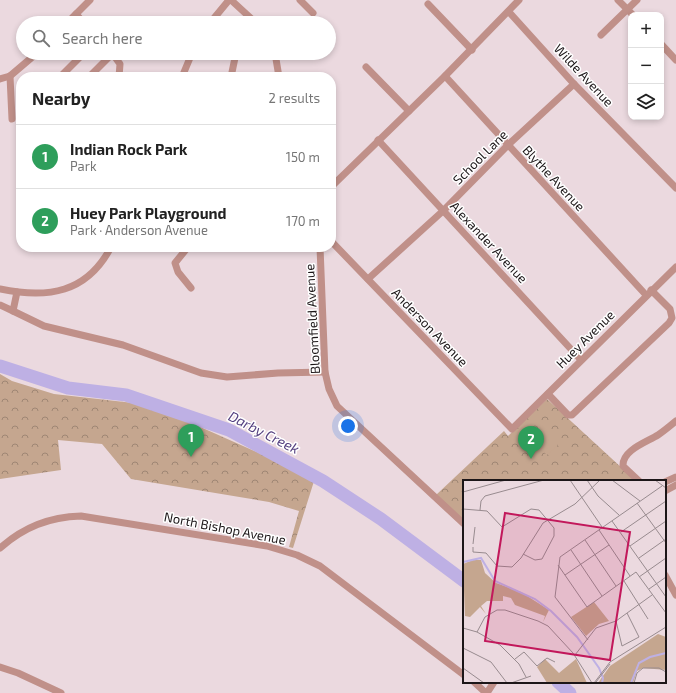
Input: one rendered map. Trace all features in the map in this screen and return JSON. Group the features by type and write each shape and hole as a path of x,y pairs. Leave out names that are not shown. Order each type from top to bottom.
{"street":[{"path":"76,14 90,0"},
{"path":"216,16 230,0 248,16"},
{"path":"300,0 313,13"},
{"path":"336,182 472,50 519,0"},
{"path":"618,0 630,12"},
{"path":"601,35 637,0"},
{"path":"428,4 472,50"},
{"name":"Wilde Avenue","path":"509,12 574,84 676,188"},
{"path":"664,47 676,60"},
{"path":"0,79 10,76 29,60"},
{"path":"65,72 77,60"},
{"path":"94,72 105,60"},
{"path":"117,60 120,64 119,72"},
{"path":"184,72 189,60"},
{"path":"232,72 235,60"},
{"path":"276,60 278,72"},
{"path":"366,67 409,111"},
{"path":"10,76 12,119"},
{"name":"Blythe Avenue","path":"445,76 508,145 649,292 670,309 672,318 669,323 572,415 568,415 548,394"},
{"name":"School Lane","path":"368,279 444,210 508,145 574,84"},
{"name":"Alexander Avenue","path":"378,140 582,360"},
{"name":"Anderson Avenue","path":"336,247 512,429"},
{"path":"0,289 37,293 61,290 82,282 94,272 108,252"},
{"path":"184,252 175,263 178,272 191,288"},
{"name":"Bloomfield Avenue","path":"320,252 325,372 329,389 336,406 463,523"},
{"name":"Huey Avenue","path":"512,429 676,267"},
{"path":"13,311 17,292"},
{"path":"0,305 44,326 123,345 208,374 228,378 278,373 325,372"},
{"path":"638,480 623,466 624,458 633,450 657,436 676,421"},
{"path":"666,482 676,481"},
{"path":"666,490 676,481"},
{"name":"North Bishop Avenue","path":"0,548 13,537 38,523 66,517 81,516 267,546 297,554 320,566 463,674"},
{"path":"666,577 676,595"},
{"path":"0,667 18,673 61,693"},
{"path":"475,683 486,693 493,683"}],"green space":[{"path":"0,374 12,381 54,394 151,405 315,478 293,548 289,547 299,511 269,502 131,479 102,444 58,440 61,470 0,479"},
{"path":"547,399 635,480 463,480 463,521 436,495 504,431 508,436"},
{"path":"540,427 558,445 547,455 529,437"}],"waterway":[{"name":"Darby Creek","path":"0,366 68,388 126,395 229,430 323,481 381,519 463,580"},
{"name":"Darby Creek","path":"559,683 570,693"}],"place":[{"name":"Indian Rock Park","path":"191,457"},
{"name":"Huey Park Playground","path":"531,459"}]}
